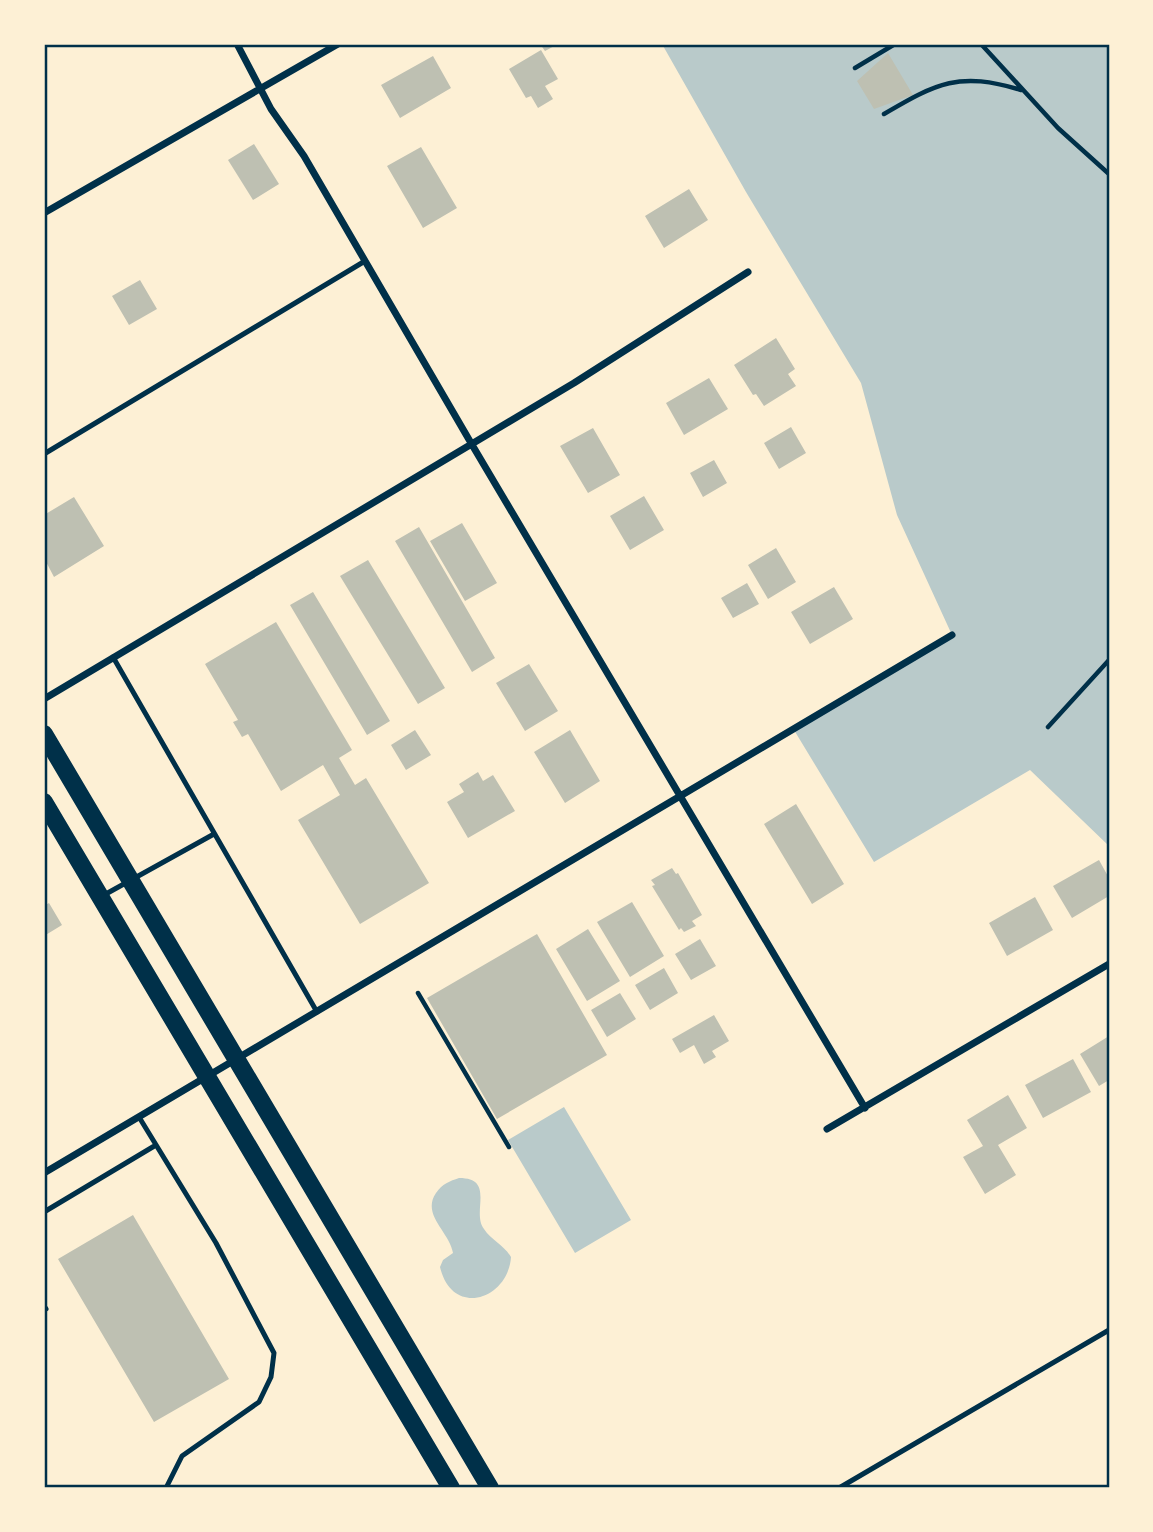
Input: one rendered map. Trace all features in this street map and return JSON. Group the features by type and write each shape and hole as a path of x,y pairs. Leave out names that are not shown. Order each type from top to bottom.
{"main road":[{"path":"44,734 490,1488"},
{"path":"44,802 451,1488"}],"street":[{"path":"237,44 271,109 304,156 865,1108"},
{"path":"44,213 338,44"},
{"path":"44,699 574,383 748,272"},
{"path":"44,1173 952,635"},
{"path":"827,1129 1109,964"}],"lane":[{"path":"44,454 365,261"},
{"path":"113,657 317,1012"},
{"path":"100,897 214,834"},
{"path":"139,1117 216,1243 274,1353 271,1377 259,1402 182,1456 166,1488"},
{"path":"44,1212 156,1145"},
{"path":"839,1488 1109,1330"}],"path":[{"path":"855,68 895,44"},
{"path":"981,44 1058,128 1109,174"},
{"path":"884,114 920,93 958,80 999,83 1023,90"},
{"path":"1048,727 1109,660"},
{"path":"418,993 509,1147"}],"shaded area":[{"path":"662,44 1109,44 1109,846 1030,770 874,862 794,730 952,635 897,515 861,383 746,192"},
{"path":"564,1107 631,1220 575,1253 508,1140"},
{"path":"459,1178 470,1179 477,1184 484,1229 511,1257 508,1272 500,1284 490,1293 479,1297 467,1298 456,1293 446,1283 440,1267 443,1260 453,1253 434,1216 432,1201 441,1187"}],"building":[{"path":"540,44 558,44 545,51"},
{"path":"541,50 558,79 545,86 553,99 538,108 531,96 526,98 509,69"},
{"path":"888,53 913,95 874,109 857,81"},
{"path":"433,56 451,88 400,118 381,85"},
{"path":"254,144 279,184 253,200 228,160"},
{"path":"421,147 457,208 423,228 387,166"},
{"path":"689,189 708,220 664,248 645,216"},
{"path":"140,280 157,309 129,325 112,296"},
{"path":"776,338 795,369 788,374 796,386 764,406 756,394 753,395 734,365"},
{"path":"709,378 728,409 684,435 666,403"},
{"path":"791,427 806,453 779,469 764,443"},
{"path":"593,428 620,475 588,493 560,446"},
{"path":"714,460 727,483 703,497 690,473"},
{"path":"644,496 664,530 630,550 610,516"},
{"path":"74,497 104,546 54,577 44,558 44,515"},
{"path":"462,523 497,583 465,601 430,541"},
{"path":"419,527 495,658 472,672 395,541"},
{"path":"776,548 796,582 768,599 748,565"},
{"path":"368,560 445,688 418,704 340,576"},
{"path":"747,583 759,604 733,618 721,598"},
{"path":"834,587 853,619 810,644 791,612"},
{"path":"313,592 390,721 367,735 290,605"},
{"path":"276,622 352,750 339,758 355,785 366,778 429,883 360,924 298,820 340,795 323,765 281,791 248,734 242,737 233,722 238,720 205,664"},
{"path":"529,664 558,711 525,731 496,683"},
{"path":"415,730 431,755 406,770 391,745"},
{"path":"570,730 600,781 565,803 534,752"},
{"path":"478,772 483,781 493,775 515,811 468,838 447,802 464,792 459,784"},
{"path":"796,804 844,884 812,904 764,824"},
{"path":"1099,860 1109,878 1109,896 1072,918 1053,886"},
{"path":"672,868 678,873 702,915 692,921 696,926 684,932 681,928 679,930 652,886 655,885 651,880"},
{"path":"1035,897 1053,930 1007,956 989,923"},
{"path":"632,902 664,956 630,977 597,922"},
{"path":"49,903 62,925 44,936 44,906"},
{"path":"588,929 620,981 587,1001 556,949"},
{"path":"537,934 607,1055 497,1119 427,998"},
{"path":"700,939 716,966 691,980 675,954"},
{"path":"664,968 678,993 650,1010 635,985"},
{"path":"620,993 636,1019 607,1037 591,1010"},
{"path":"714,1015 729,1041 712,1051 716,1057 704,1064 694,1045 680,1053 672,1039"},
{"path":"1109,1036 1109,1080 1099,1086 1080,1054"},
{"path":"1073,1059 1091,1092 1043,1118 1025,1085"},
{"path":"1008,1095 1027,1128 998,1145 1016,1175 985,1194 963,1157 983,1146 967,1120"},
{"path":"133,1215 229,1379 154,1422 58,1259"}]}
